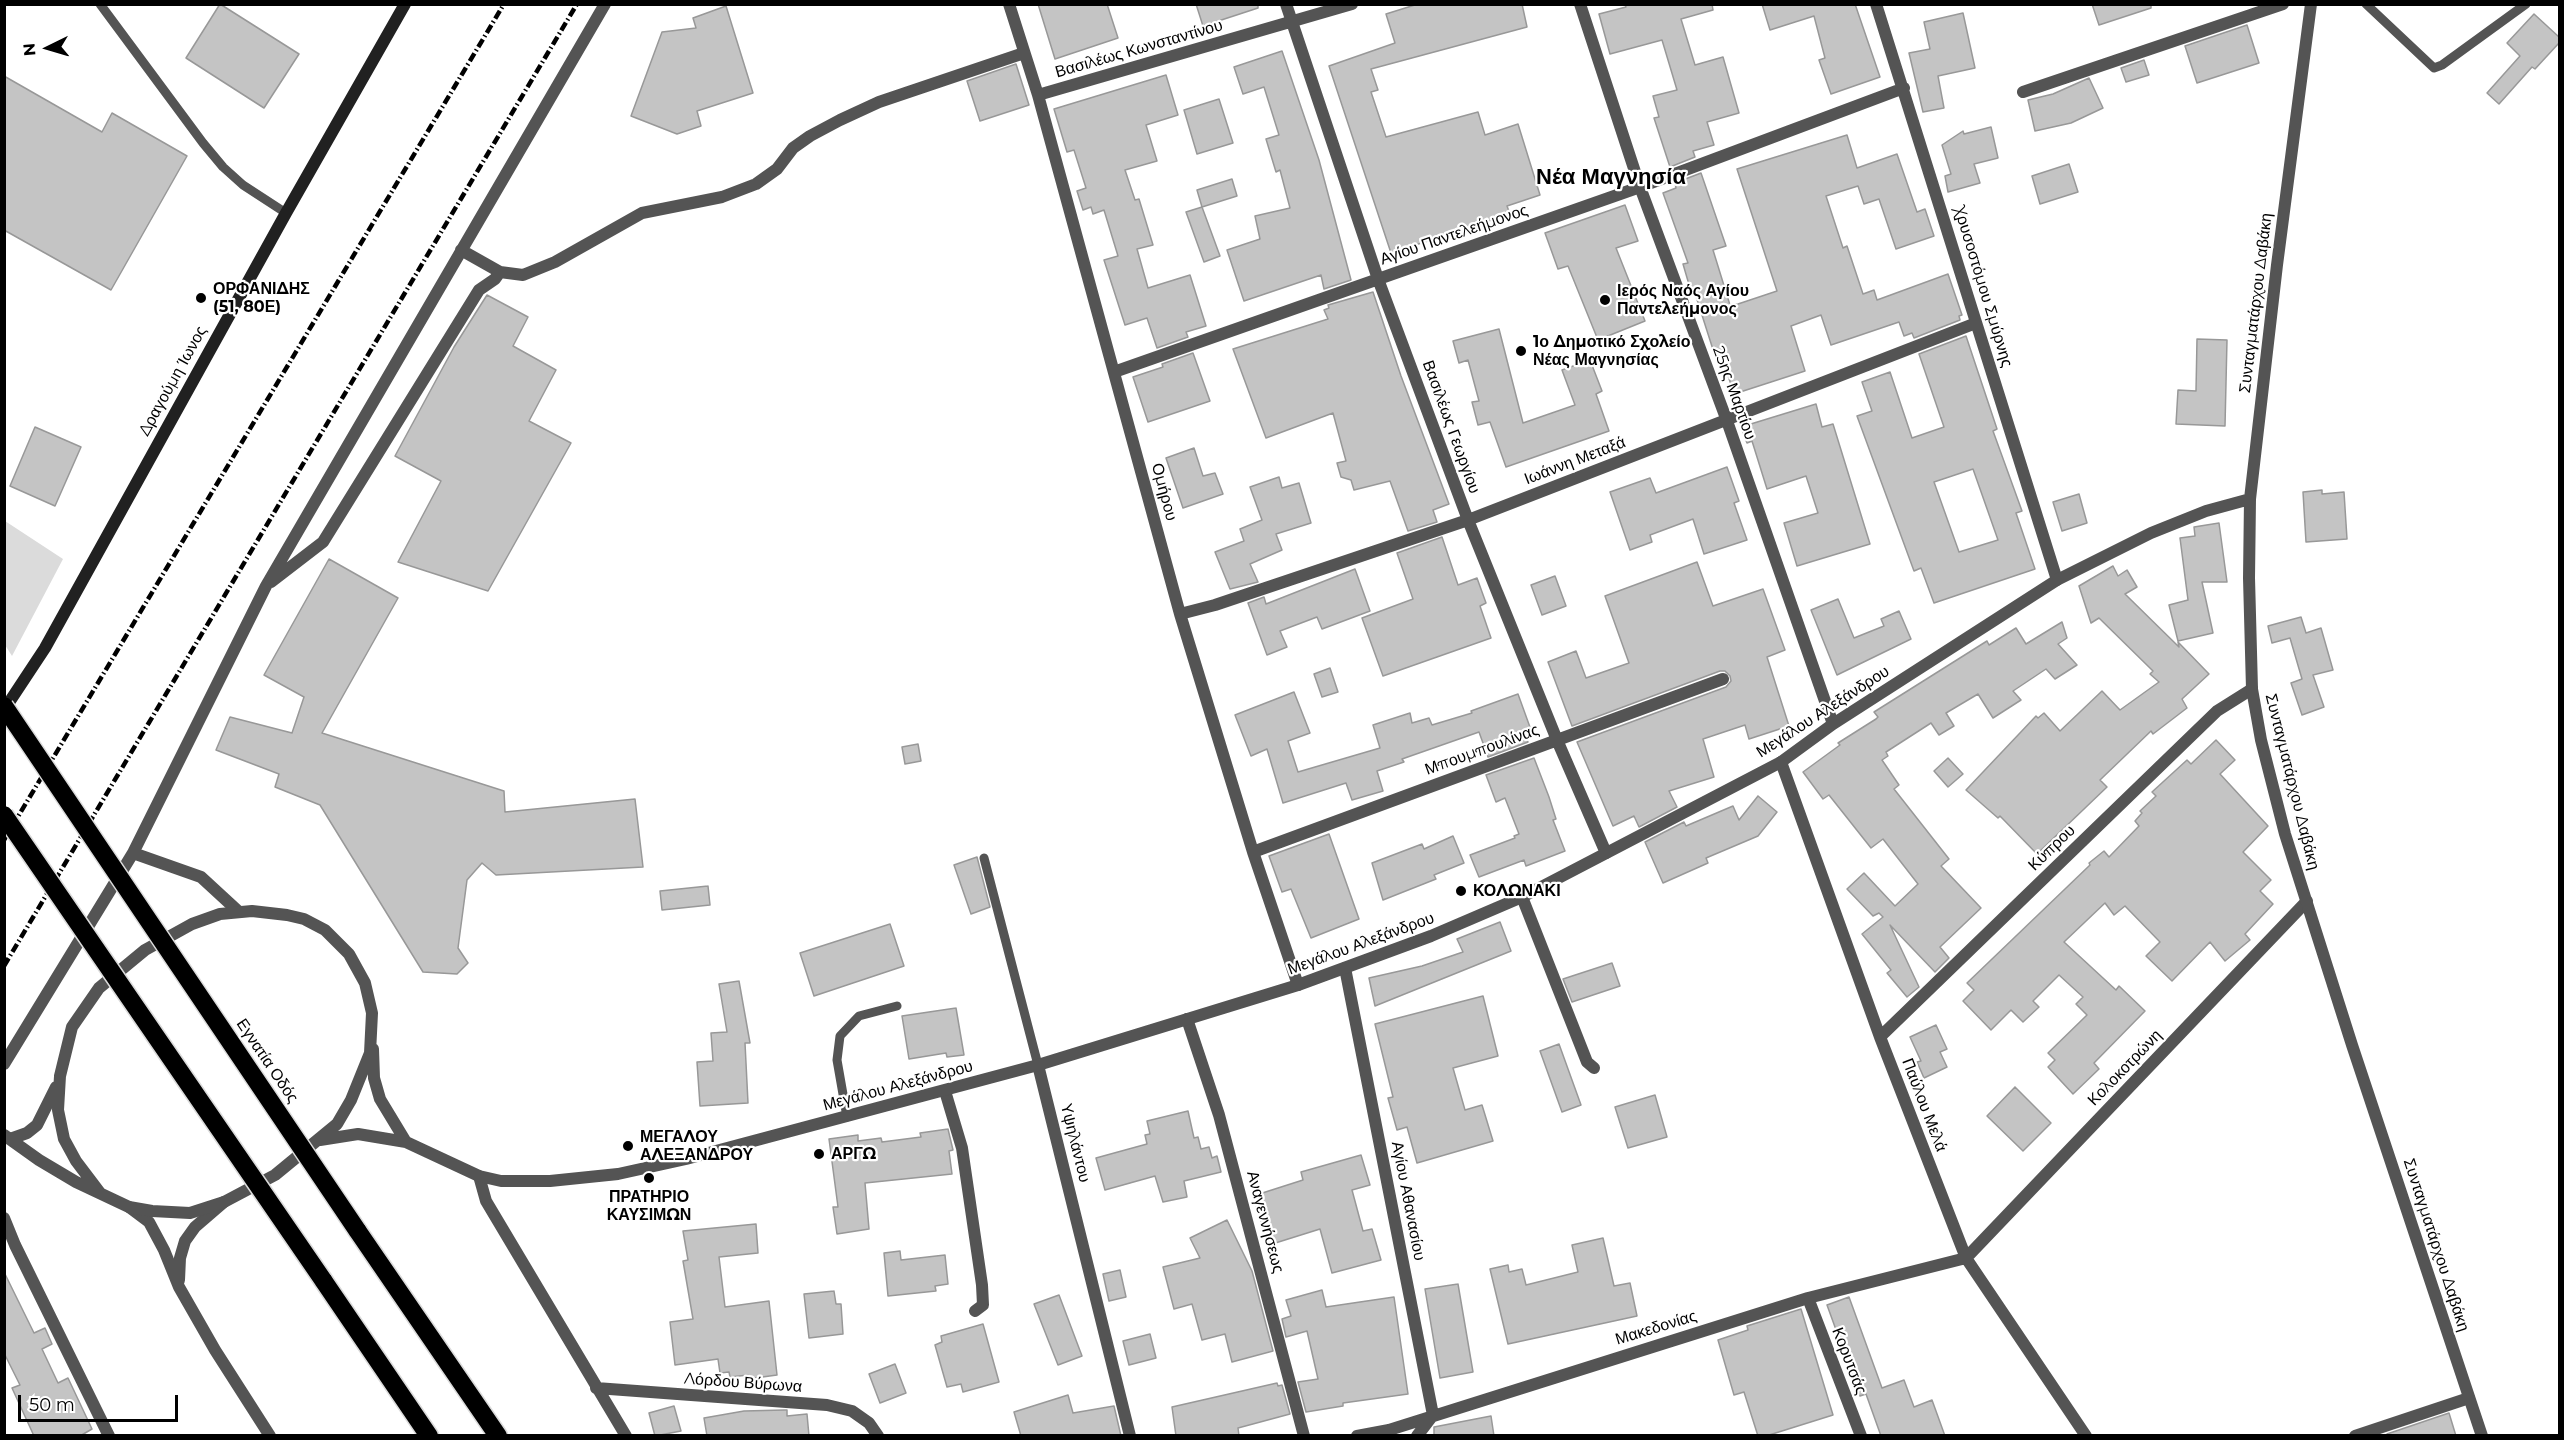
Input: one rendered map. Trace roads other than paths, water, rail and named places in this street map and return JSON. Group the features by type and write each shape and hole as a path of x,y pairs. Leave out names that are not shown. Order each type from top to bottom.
{"highway":[{"name":"Εγνατία Οδός","path":"4,708 498,1436"},
{"path":"4,815 429,1436"}],"main road":[{"name":"Δραγούμη Ίωνος","path":"4,708 51,638 286,213 405,4"}],"street":[{"path":"4,1064 134,853 266,586 605,4"},
{"name":"Ομήρου","path":"1009,4 1038,95 1180,614 1253,852 1298,985"},
{"name":"Βασιλέως Γεωργίου","path":"1286,4 1378,279 1468,520 1557,740 1606,853"},
{"name":"Βασιλέως Κωνσταντίνου","path":"1038,95 1352,4"},
{"name":"25ης Μαρτίου","path":"1580,4 1640,187 1727,421 1833,724"},
{"name":"Χρυσοστόμου Σμύρνης","path":"1876,4 2057,580"},
{"path":"2023,92 2283,4"},
{"name":"Συνταγματάρχου Δαβάκη","path":"2312,4 2274,287 2250,499 2249,578 2252,689 2261,740 2285,834 2481,1436"},
{"path":"461,250 500,272 523,274 555,262 642,213 722,197 756,184 777,169 793,148 840,120 879,102 1024,53"},
{"name":"Αγίου Παντελεήμονος","path":"1114,372 1640,187 1904,88"},
{"path":"266,586 323,542 479,290 495,279 500,272"},
{"name":"Ιωάννη Μεταξά","path":"1180,614 1215,605 1468,520 1976,323"},
{"name":"Μεγάλου Αλεξάνδρου","path":"320,1140 358,1134 406,1142 479,1176 501,1181 532,1182 618,1174 686,1159 945,1091 1038,1065 1298,985 1431,936 1522,897 1781,762 1833,724 2057,580 2151,533 2206,511 2250,499"},
{"name":"Μπουμπουλίνας","path":"1253,852 1723,679"},
{"name":"Κύπρου","path":"1880,1037 2217,711 2252,689"},
{"name":"Παύλου Μελά","path":"1781,762 1880,1037 1966,1258 2086,1436"},
{"path":"134,853 201,877 239,912"},
{"path":"1522,897 1587,1062 1594,1068"},
{"name":"Κολοκοτρώνη","path":"1966,1258 2307,901"},
{"path":"7,1137 27,1133 37,1125 47,1108 60,1076 72,1027 99,988 145,950 192,924 220,914 239,912 287,915 304,919 325,930 349,954 365,983 372,1013 374,1078 380,1099 406,1142"},
{"name":"Αγίου Αθανασίου","path":"1345,968 1433,1415"},
{"path":"129,1207 190,1213 224,1202 275,1175 320,1140 337,1124 370,1053 372,1013"},
{"name":"Αναγεννήσεως","path":"1187,1018 1219,1115 1304,1436"},
{"name":"Υψηλάντου","path":"1038,1065 1130,1436"},
{"path":"60,1076 58,1110 64,1139 76,1161 101,1194"},
{"path":"945,1091 962,1148 982,1285 983,1305 975,1311"},
{"path":"7,1137 62,1174 129,1207 149,1222 164,1250 179,1287 215,1350 270,1436"},
{"path":"479,1176 486,1201 626,1436"},
{"path":"179,1287 180,1258 185,1240 195,1227 224,1202"},
{"path":"4,1218 15,1245 109,1436"},
{"name":"Μακεδονίας","path":"1357,1436 1390,1432 1433,1415 1808,1298 1966,1258"},
{"name":"Κορυτσάς","path":"1808,1298 1861,1436"},
{"name":"Λόρδου Βύρωνα","path":"596,1388 827,1405 852,1411 869,1423 878,1436"},
{"path":"2355,1436 2469,1398"},
{"path":"1417,1436 1433,1415"}],"lane":[{"path":"100,4 223,167 243,185 286,213"},
{"path":"2366,4 2434,68 2442,65 2526,4"},
{"name":"Υψηλάντου","path":"984,858 1038,1065"},
{"path":"847,1117 837,1060 840,1036 859,1016 897,1006"}],"railway":[{"path":"4,840 504,4"},
{"path":"4,966 577,4"}],"place":[{"name":"ΟΡΦΑΝΙΔΗΣ (51, 80Ε)","path":"201,298"},
{"name":"Ιερός Ναός Αγίου Παντελεήμονος","path":"1605,300"},
{"name":"1ο Δημοτικό Σχολείο Νέας Μαγνησίας","path":"1521,351"},
{"name":"ΚΟΛΩΝΑΚΙ","path":"1461,891"},
{"name":"ΜΕΓΑΛΟΥ ΑΛΕΞΑΝΔΡΟΥ","path":"628,1146"},
{"name":"ΑΡΓΩ","path":"819,1154"},
{"name":"ΠΡΑΤΗΡΙΟ ΚΑΥΣΙΜΩΝ","path":"649,1178"}],"district":[{"name":"Νέα Μαγνησία","path":"1611,178"}]}
